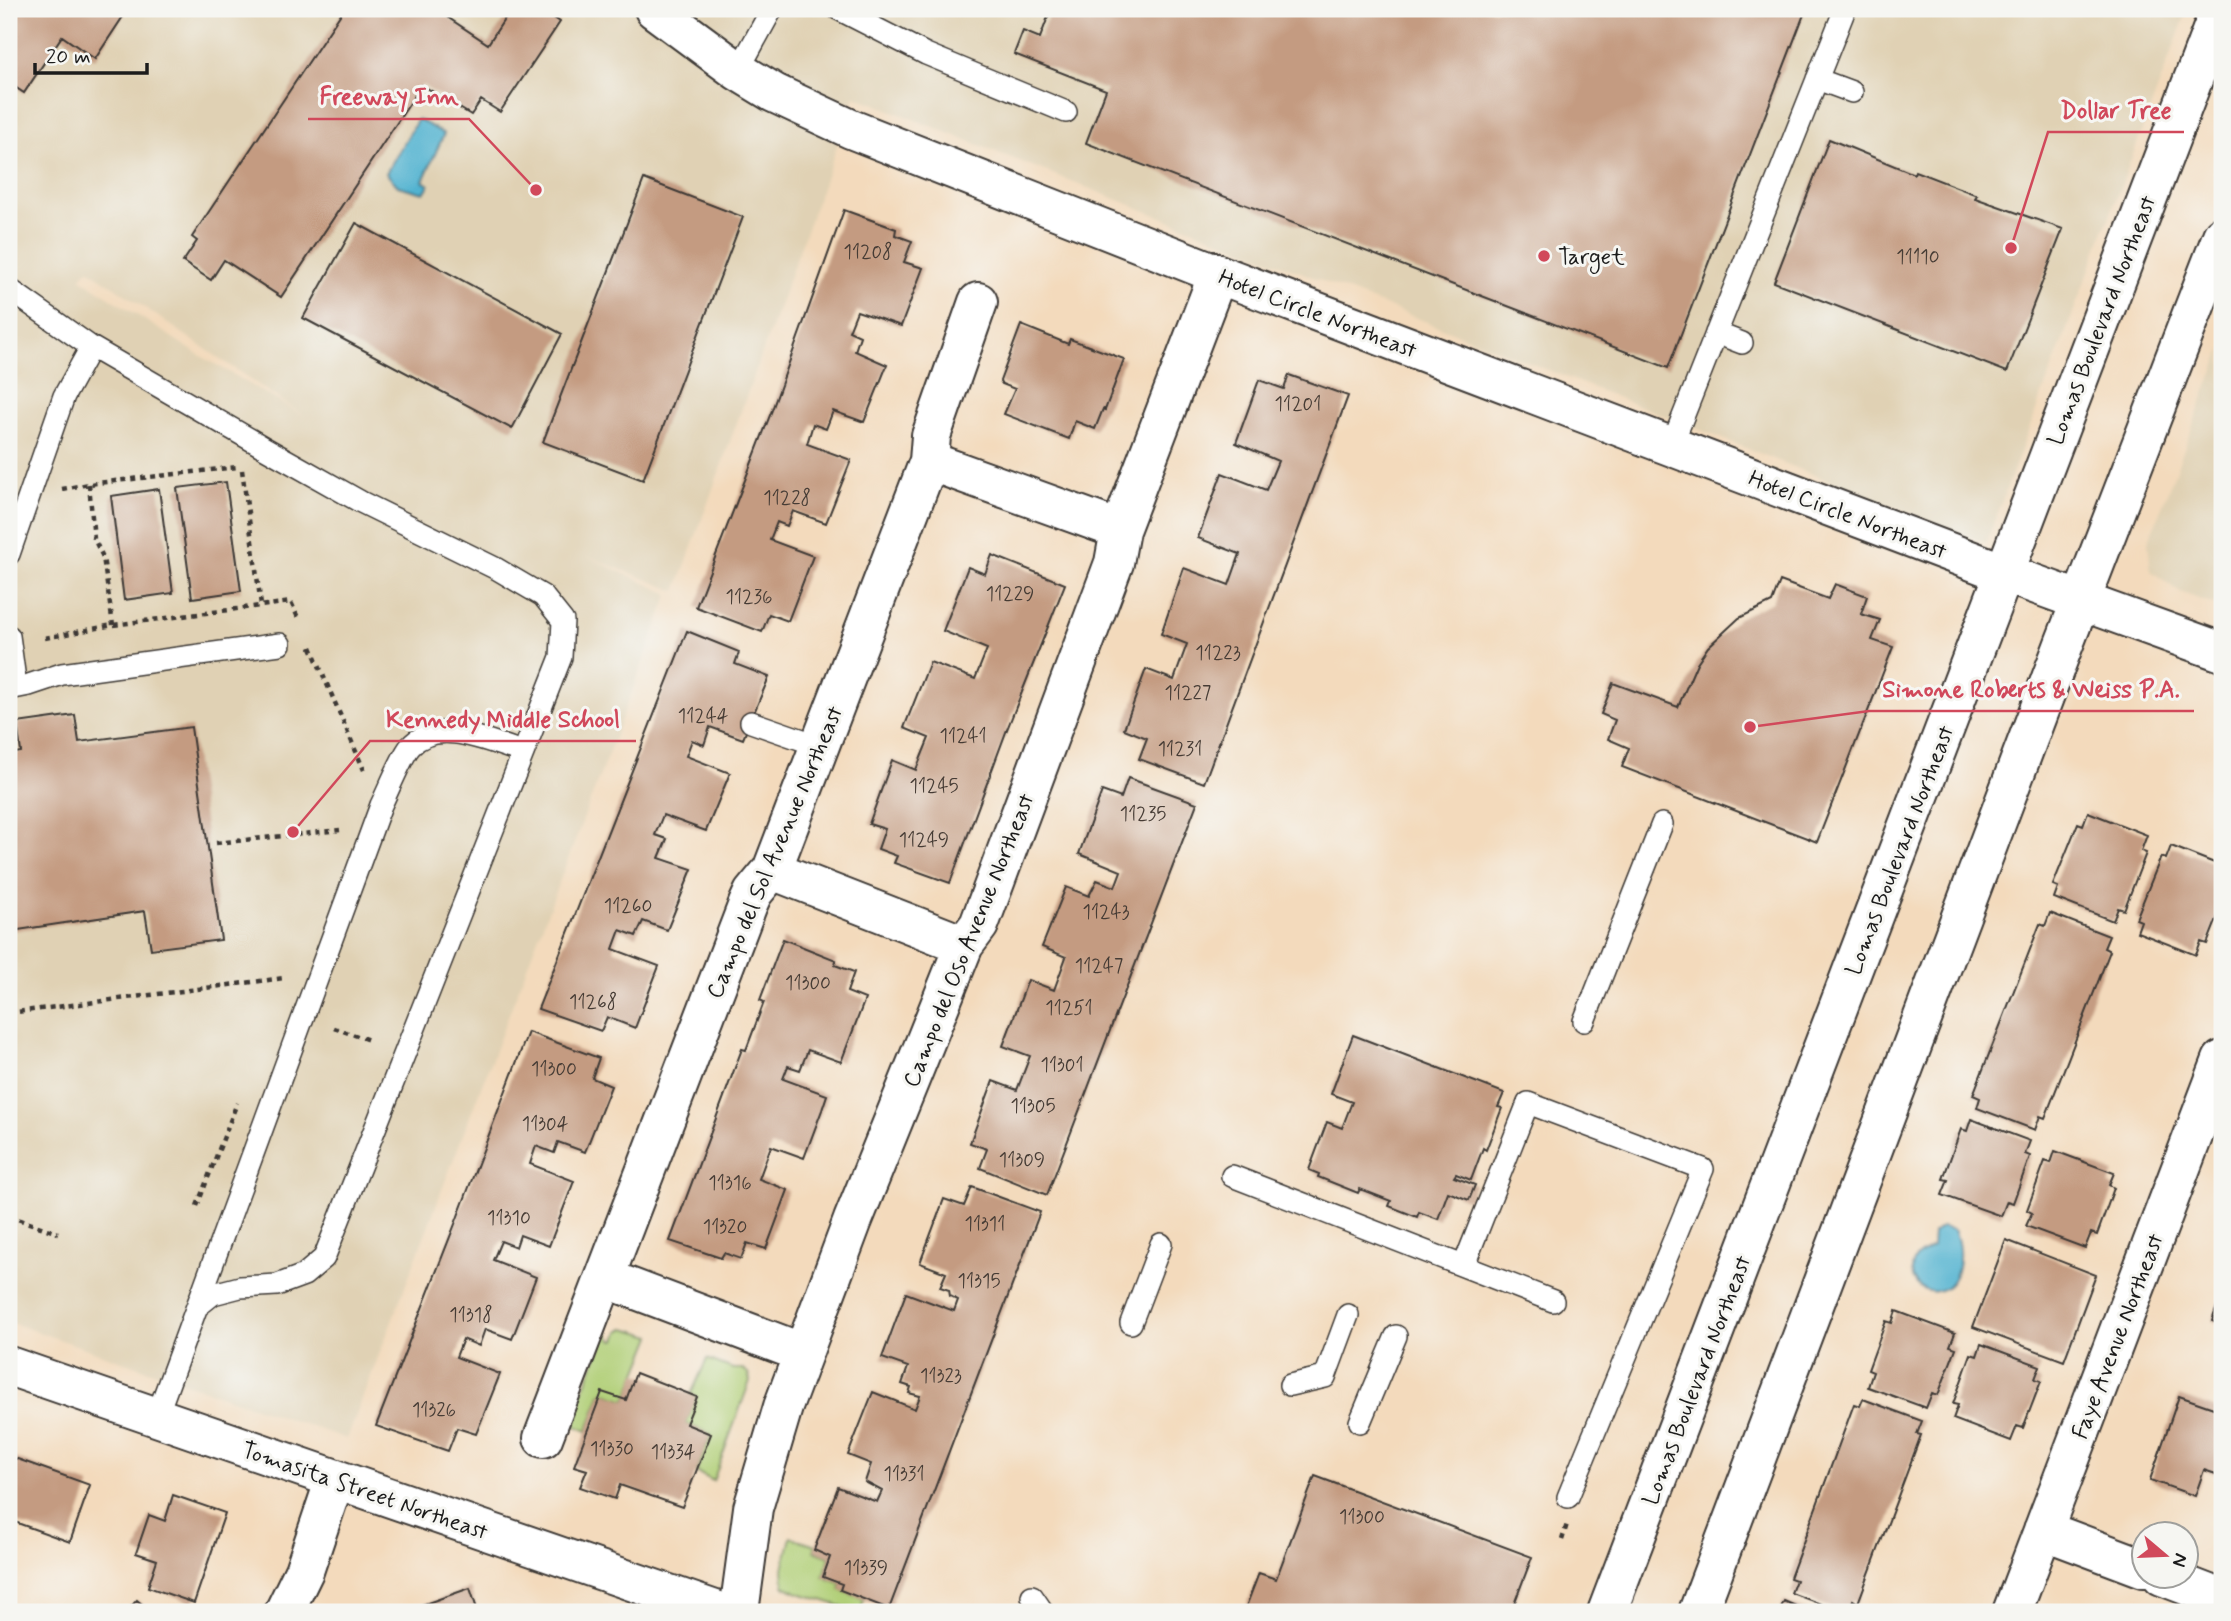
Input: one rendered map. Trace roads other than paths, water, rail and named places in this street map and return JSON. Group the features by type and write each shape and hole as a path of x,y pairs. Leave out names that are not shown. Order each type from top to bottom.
{"street":[{"name":"Hotel Circle Northeast","path":"654,9 738,71 774,93 851,129 1218,274 1671,447 2222,652"},
{"name":"Lomas Boulevard Northeast","path":"1607,1612 2220,9"},
{"path":"1698,1612 2081,600 2222,236"},
{"name":"Campo del Oso Avenue Northeast","path":"739,1612 753,1508 783,1407 853,1220 964,945 979,925 1114,563 1120,530 1218,274"},
{"name":"Campo del Sol Avenue Northeast","path":"543,1438 753,892 772,870 820,746 929,461 931,436 978,302"},
{"path":"929,461 1120,530"},
{"path":"772,870 964,945"},
{"name":"Faye Avenue Northeast","path":"2012,1612 2043,1530 2208,1140 2222,1060"},
{"path":"606,1278 803,1353"},
{"name":"Tomasita Street Northeast","path":"9,1366 721,1612"},
{"path":"284,1612 304,1571 335,1479"},
{"path":"2043,1530 2130,1563"},
{"path":"2199,1590 2222,1599"}],"lane":[{"path":"738,71 772,9"},
{"path":"838,9 926,54 1066,111"},
{"path":"1671,447 1846,9"},
{"path":"1817,79 1853,92"},
{"path":"9,289 91,347 361,502 497,569 543,596 563,621 561,657 324,1258 304,1275 277,1285 240,1287 214,1294 198,1306"},
{"path":"1716,333 1742,343"},
{"path":"9,554 64,396 91,347"},
{"path":"9,636 13,688 62,674 280,644"},
{"path":"751,722 820,746"},
{"path":"156,1418 381,805 410,746 436,731 465,734 522,752"},
{"path":"1584,1021 1662,824"},
{"path":"1464,1265 1528,1103 1703,1169 1568,1497"},
{"path":"1232,1176 1553,1301"},
{"path":"1131,1323 1160,1244"},
{"path":"1290,1385 1325,1377 1348,1315"},
{"path":"1360,1422 1396,1335"}],"water":[{"path":"418,119 444,134 423,181 429,185 424,193 398,186 386,173"},
{"path":"1941,1227 1954,1230 1957,1238 1959,1256 1956,1274 1945,1288 1937,1291 1925,1290 1913,1277 1913,1266 1918,1256 1932,1247 1933,1233"}],"place":[{"name":"Freeway Inn","path":"536,190"},
{"name":"Dollar Tree","path":"2011,248"},
{"name":"Target","path":"1544,256"},
{"name":"Simone Roberts & Weiss P.A.","path":"1750,727"},
{"name":"Kennedy Middle School","path":"293,832"}]}
